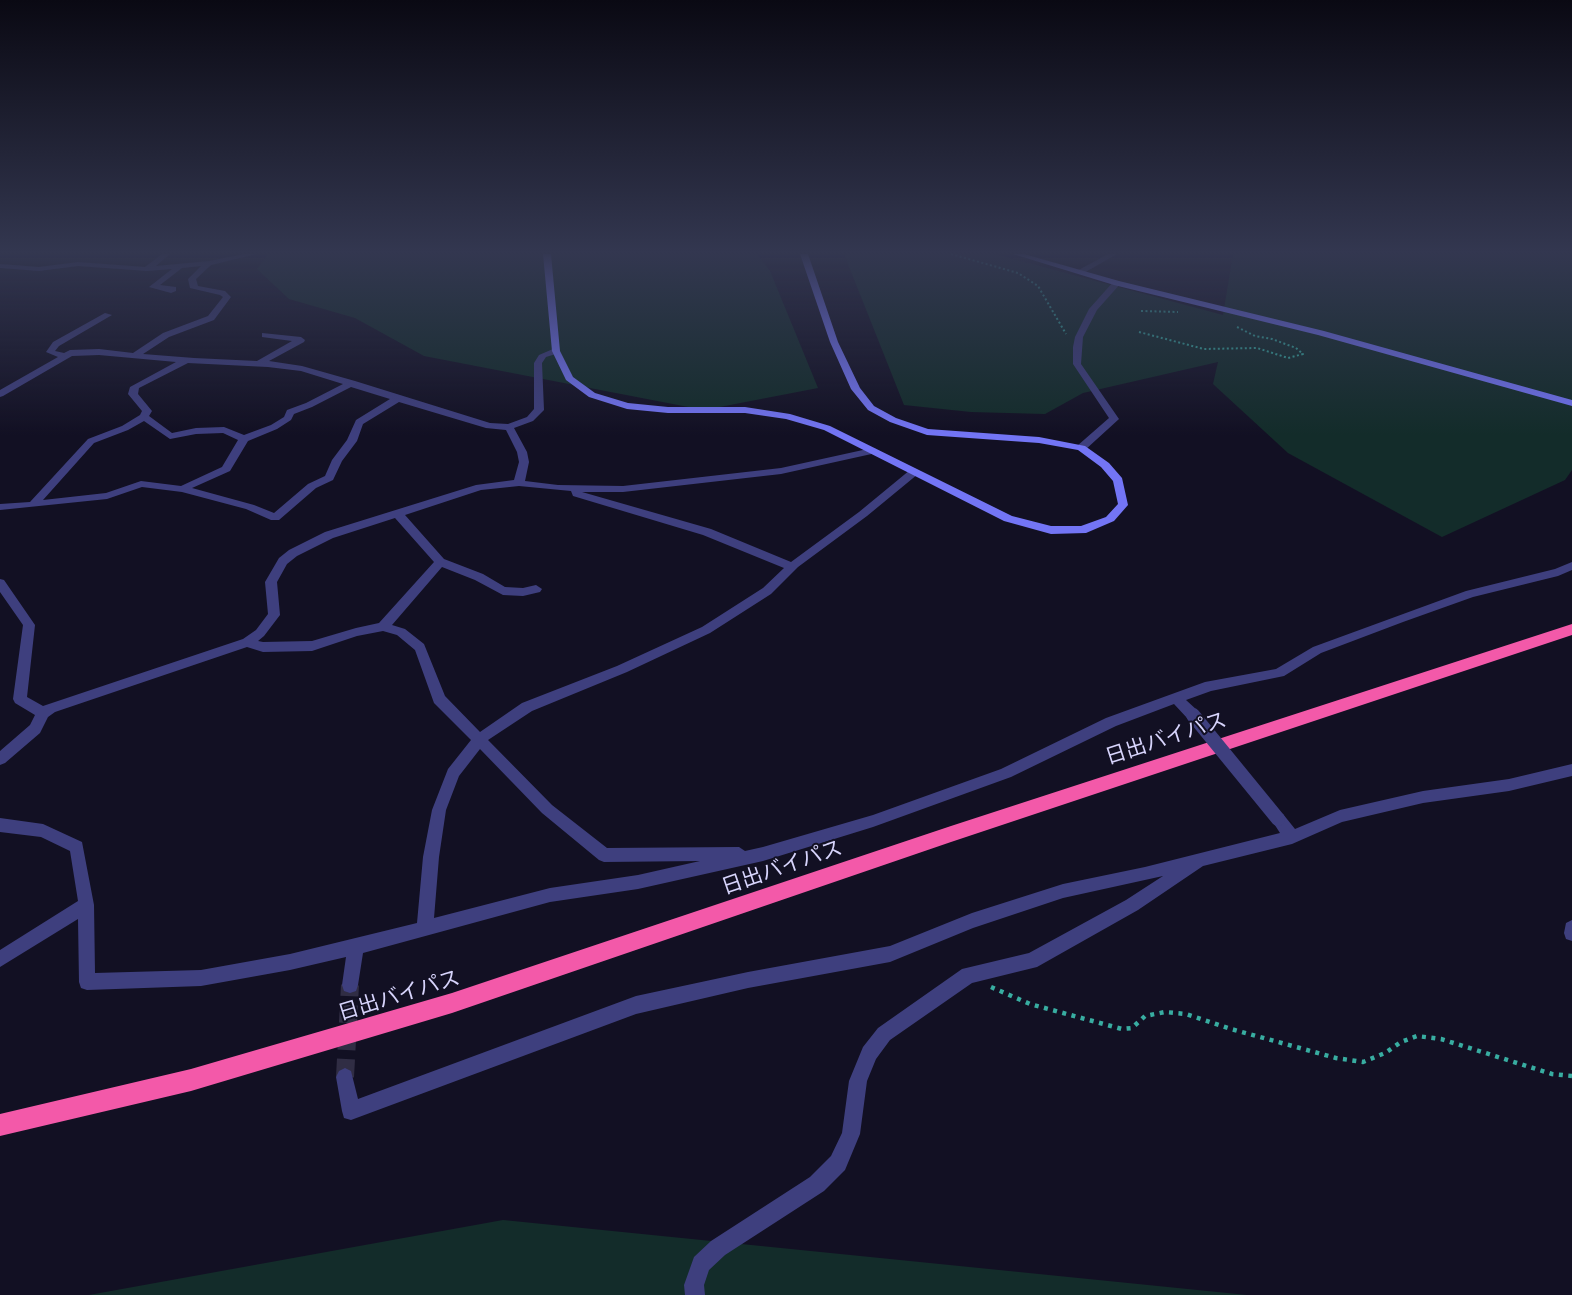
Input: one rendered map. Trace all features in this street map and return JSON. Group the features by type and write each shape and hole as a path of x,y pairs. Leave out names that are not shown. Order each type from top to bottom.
{"highway":[{"name":"日出バイパス","path":"0,1125 191,1080 322,1043 452,1003 960,831 1572,629"}],"street":[{"path":"135,355 166,334 211,318 214,314"},
{"path":"553,314 556,351 570,378 592,394 618,403 668,410 745,410 786,416 827,428 1008,519 1051,530 1082,530 1110,519 1123,504 1118,480 1105,465 1081,448 1038,440 927,432 893,420 871,408 856,389 834,342 825,314"},
{"path":"1081,448 1114,418 1077,364 1079,337 1090,314"},
{"path":"1245,314 1321,333 1572,403"},
{"path":"66,356 50,352 56,344 108,315"},
{"path":"258,364 301,340 265,334"},
{"path":"0,394 66,356 77,353 99,352 302,369 400,397 490,426 509,427 530,419 539,410 538,363 543,355 556,351"},
{"path":"33,505 91,441 125,428 144,417 147,411 133,394 135,387 186,360"},
{"path":"182,489 226,468 244,439 274,427 288,418 290,412 309,405 352,383"},
{"path":"0,507 106,496 141,484 182,489 250,506 275,518 312,486 329,478 337,460 352,441 359,422 400,397"},
{"path":"144,417 170,436 196,431 224,430 244,439"},
{"path":"509,427 522,452 524,462 519,483"},
{"path":"0,759 35,729 43,713 50,708 194,662 247,642 260,633 274,615 271,582 283,561 293,552 329,534 480,487 519,483 576,488 623,489 782,470 872,451"},
{"path":"425,929 431,856 439,810 454,773 480,739 527,707 622,669 706,630 767,591 793,567 863,514 914,472"},
{"path":"576,488 577,494 707,532 793,567"},
{"path":"398,514 440,562 479,577 503,591 523,592 536,589"},
{"path":"383,627 440,562"},
{"path":"0,825 43,831 77,848 86,904 87,982 201,978 290,962 356,947 550,895 638,882 763,854 873,821 1006,773 1111,722 1210,686 1279,673 1317,650 1399,619 1470,594 1558,572 1572,566"},
{"path":"0,583 29,625 20,699 43,713"},
{"path":"247,642 264,647 312,646 356,632 383,627 401,632 420,647 439,699 547,809 604,855 763,854"},
{"path":"1177,699 1292,837"},
{"path":"345,1077 351,1111 636,1005 748,980 890,954 972,921 1063,891 1292,837 1340,816 1424,797 1510,785 1572,770"},
{"path":"695,1295 694,1285 701,1264 718,1248 817,1184 838,1164 851,1134 858,1081 869,1053 884,1034 968,975 1031,961 1132,905 1204,859"},
{"path":"0,959 86,904"},
{"path":"1572,928 1572,933"},
{"path":"350,984 356,947"}],"path":[{"path":"1055,314 1077,351"},
{"path":"1139,332 1204,349 1256,348 1288,358 1303,354 1296,348 1272,339 1255,336 1227,322"},
{"path":"968,975 997,991 1030,1004 1122,1029 1132,1028 1145,1016 1165,1012 1186,1014 1231,1029 1336,1058 1363,1062 1385,1053 1401,1042 1417,1036 1433,1038 1496,1055 1552,1074 1572,1076"}],"green space":[{"path":"343,314 788,314 818,388 704,410 424,356 355,318"},
{"path":"868,314 1572,314 1572,470 1565,480 1442,537 1288,453 1213,384 1218,362 1083,393 1045,414 971,412 904,405"},
{"path":"503,1220 1247,1295 89,1295"}],"tunnel":[{"path":"345,1077 350,985"}]}
